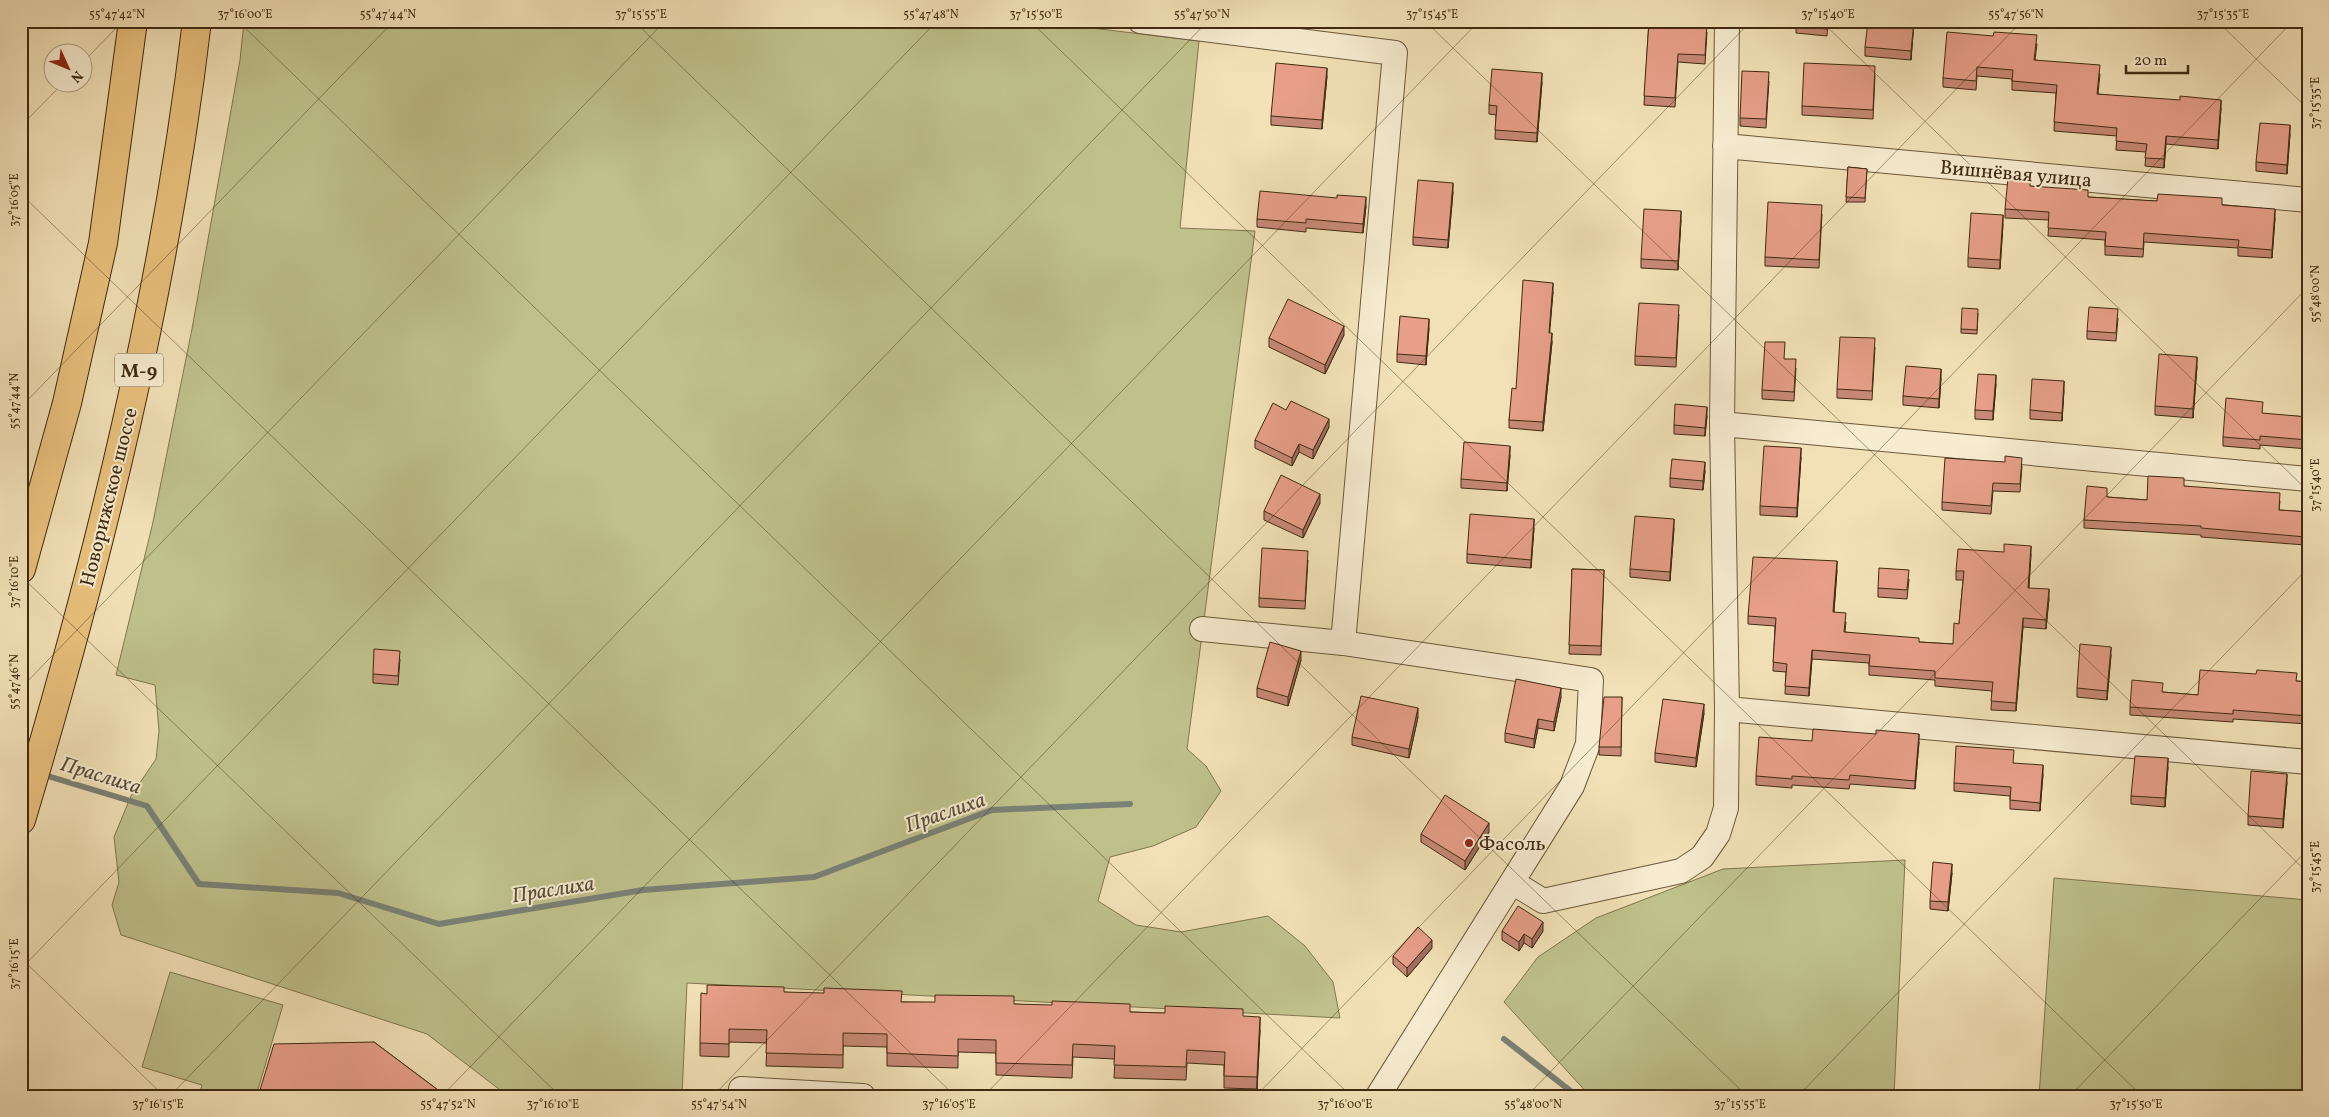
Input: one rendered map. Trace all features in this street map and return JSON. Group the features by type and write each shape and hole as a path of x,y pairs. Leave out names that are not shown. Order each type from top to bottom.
{"highway":[{"path":"21,569 67,403 103,243 133,21"},
{"name":"Новорижское шоссе","path":"21,820 53,713 138,377 188,93 197,21"}],"street":[{"path":"1140,21 1395,53 1344,643"},
{"path":"1512,882 1543,901 1681,871 1702,857 1718,834 1726,808 1727,710 1722,424 1727,21"},
{"name":"Вишнёвая улица","path":"1725,146 2308,200"},
{"path":"1722,424 2308,479"},
{"path":"1202,629 1344,643 1591,680 1588,744 1572,786 1378,1096"},
{"path":"1727,710 2308,762"},
{"path":"741,1089 863,1096"}],"green space":[{"path":"244,21 1034,21 1199,41 1180,228 1255,231 1187,749 1206,766 1221,791 1196,827 1153,846 1110,857 1098,901 1136,925 1181,932 1268,916 1305,946 1333,982 1340,1018 687,983 682,1096 508,1096 427,1034 121,935 112,905 119,882 114,837 131,796 156,759 159,731 155,685 116,675 153,522 192,329 240,60"},
{"path":"1905,860 1894,1096 1590,1096 1504,1002 1538,957 1596,918 1723,869"},
{"path":"2054,878 2308,900 2308,1096 2039,1096"},
{"path":"170,972 283,1005 256,1096 199,1096 202,1085 142,1067"}],"building":[{"path":"1649,21 1707,23 1705,55 1678,54 1675,98 1644,96"},
{"path":"1796,21 1827,21 1827,29 1796,26"},
{"path":"1868,21 1914,21 1911,51 1865,47"},
{"path":"1947,32 1993,36 1994,32 2037,35 2034,60 2100,65 2097,94 2180,100 2180,96 2221,100 2218,140 2166,136 2164,159 2145,158 2147,144 2116,141 2117,128 2054,122 2057,85 2012,81 2013,70 1977,67 1976,81 1943,78"},
{"path":"1276,63 1327,68 1322,120 1271,116"},
{"path":"1804,63 1875,66 1873,110 1802,106"},
{"path":"1492,69 1542,73 1537,133 1495,130 1497,106 1489,105"},
{"path":"1742,71 1769,72 1766,119 1740,118"},
{"path":"2260,123 2290,125 2287,165 2256,162"},
{"path":"1848,167 1867,169 1865,198 1846,197"},
{"path":"2008,178 2030,180 2030,186 2088,190 2088,197 2157,201 2158,194 2222,198 2222,205 2275,209 2272,250 2238,247 2239,240 2144,233 2143,249 2105,246 2106,232 2048,228 2049,212 2005,209"},
{"path":"1418,180 1453,183 1448,240 1413,237"},
{"path":"1260,191 1337,198 1337,195 1366,197 1363,224 1306,219 1306,223 1257,219"},
{"path":"1768,202 1822,205 1819,260 1765,257"},
{"path":"1644,209 1681,211 1678,261 1641,259"},
{"path":"1971,213 2003,215 2000,260 1968,258"},
{"path":"2308,262 2308,292 2306,292"},
{"path":"1523,280 1553,283 1549,333 1552,333 1543,422 1509,420 1512,388 1516,389"},
{"path":"1288,299 1344,326 1325,365 1269,338"},
{"path":"1639,303 1679,305 1676,358 1635,356"},
{"path":"2089,307 2118,309 2116,333 2087,331"},
{"path":"1962,308 1978,309 1977,330 1961,329"},
{"path":"1400,316 1429,319 1426,356 1397,354"},
{"path":"1840,337 1875,338 1872,391 1837,389"},
{"path":"1765,342 1785,342 1784,359 1796,359 1794,392 1762,390"},
{"path":"2159,354 2197,357 2193,409 2155,406"},
{"path":"1906,366 1941,369 1939,399 1903,396"},
{"path":"1978,374 1996,375 1993,411 1975,410"},
{"path":"2032,379 2064,381 2062,413 2030,410"},
{"path":"2226,398 2263,402 2262,413 2308,417 2308,440 2260,436 2260,440 2223,437"},
{"path":"1291,401 1329,419 1313,450 1299,444 1292,458 1255,440 1273,403 1286,410"},
{"path":"1675,404 1707,407 1705,428 1674,425"},
{"path":"1464,442 1510,446 1507,483 1461,479"},
{"path":"1764,446 1801,448 1797,508 1760,506"},
{"path":"2005,456 2022,458 2020,484 1993,483 1991,506 1942,502 1945,458 2005,462"},
{"path":"1672,459 1705,462 1703,481 1670,478"},
{"path":"1281,475 1320,494 1303,530 1264,511"},
{"path":"2148,476 2184,478 2184,486 2280,493 2279,510 2308,512 2308,553 2305,553 2306,537 2201,528 2201,526 2084,520 2087,486 2107,488 2107,497 2147,500"},
{"path":"1470,514 1534,519 1531,560 1467,554"},
{"path":"1635,516 1674,519 1670,572 1630,569"},
{"path":"2004,544 2031,546 2028,588 2049,589 2046,620 2023,618 2016,703 1991,701 1993,682 1935,678 1935,671 1869,666 1870,655 1812,650 1809,688 1785,686 1787,664 1773,662 1776,618 1748,616 1753,557 1837,561 1833,612 1846,613 1844,632 1919,638 1919,642 1953,644 1954,623 1959,624 1964,571 1956,571 1958,549 2004,552"},
{"path":"1262,548 1308,551 1305,601 1259,598"},
{"path":"1879,568 1909,570 1907,590 1878,588"},
{"path":"1572,569 1604,570 1601,646 1569,645"},
{"path":"1270,642 1301,651 1288,697 1257,688"},
{"path":"2080,644 2111,647 2107,691 2077,688"},
{"path":"374,649 400,651 398,676 373,674"},
{"path":"2200,670 2256,674 2257,670 2297,673 2296,681 2308,682 2308,716 2233,710 2233,714 2130,707 2132,680 2163,683 2162,692 2198,695"},
{"path":"1516,679 1561,688 1554,722 1538,719 1534,739 1505,733"},
{"path":"1361,696 1418,708 1409,749 1352,737"},
{"path":"1604,697 1622,697 1621,747 1599,747"},
{"path":"1663,699 1704,704 1696,758 1655,753"},
{"path":"1813,729 1876,734 1876,730 1919,734 1915,781 1850,775 1849,780 1792,776 1792,779 1756,776 1759,737 1812,741"},
{"path":"1956,746 2014,750 2013,763 2043,765 2040,803 2010,800 2011,787 1954,783"},
{"path":"2135,756 2168,758 2165,798 2131,796"},
{"path":"2251,771 2287,774 2283,819 2248,816"},
{"path":"1445,795 1489,823 1465,861 1421,834"},
{"path":"1933,862 1952,864 1948,902 1930,901"},
{"path":"1518,906 1543,922 1532,939 1524,934 1519,942 1502,931"},
{"path":"1418,927 1432,940 1407,968 1393,956"},
{"path":"707,985 784,987 784,992 824,993 824,988 902,991 901,1002 935,1002 935,995 1014,996 1014,1004 1052,1005 1052,1001 1130,1004 1130,1012 1165,1013 1165,1006 1243,1009 1243,1016 1260,1017 1257,1077 1224,1076 1225,1052 1187,1050 1186,1067 1114,1065 1115,1046 1073,1044 1072,1065 996,1063 996,1040 958,1039 958,1056 887,1053 887,1034 843,1033 843,1055 766,1053 767,1030 729,1029 729,1044 700,1043 701,993 707,994"},
{"path":"374,1042 446,1096 365,1096 359,1092 260,1090 274,1044"}],"waterway":[{"name":"Праслиха","path":"41,774 147,806 199,884 338,893 439,924 643,890 814,877 992,810 1130,804"},
{"name":"Праслиха","path":"1504,1039 1577,1096"}],"place":[{"name":"Фасоль","path":"1469,843"}]}
